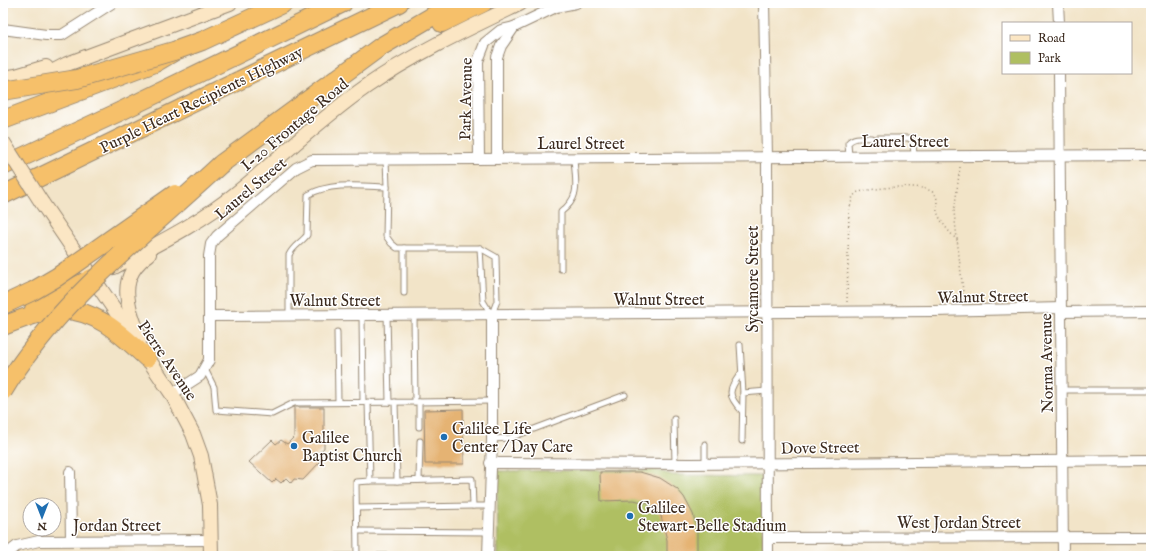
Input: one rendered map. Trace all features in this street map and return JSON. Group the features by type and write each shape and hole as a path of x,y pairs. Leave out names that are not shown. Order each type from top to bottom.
{"highway":[{"path":"3,91 77,79 177,50 208,38 284,3"},
{"name":"Purple Heart Recipients Highway","path":"3,166 119,112 343,3"},
{"name":"Purple Heart Recipients Highway","path":"3,195 399,3"},
{"path":"3,305 34,291 57,277 156,207 221,164 380,47 456,3"},
{"path":"321,91 421,33 483,3"},
{"path":"3,120 148,65 177,50"},
{"path":"3,391 25,358 65,310 126,249 221,164"},
{"path":"3,326 92,278"},
{"path":"3,326 49,311 75,311 106,323 147,358"}],"main road":[{"path":"3,97 67,64 230,3"},
{"name":"I-20 Frontage Road","path":"92,278 187,228 238,192 323,120 367,86 427,50 522,3"},
{"path":"3,78 25,74 111,47"},
{"name":"Pierre Avenue","path":"3,142 92,278 172,394 193,434 201,456 210,505 211,556"},
{"path":"147,358 128,306 128,281 137,263 187,228"}],"street":[{"path":"3,29 46,35 62,35 112,3"},
{"path":"514,28 556,6 576,3"},
{"name":"Sycamore Street","path":"764,3 767,157 768,556"},
{"path":"1058,3 1059,22"},
{"name":"Park Avenue","path":"479,159 479,55 485,43 495,34 514,28"},
{"name":"Park Avenue","path":"497,159 498,57 501,46 514,28"},
{"name":"Norma Avenue","path":"1059,74 1063,556"},
{"name":"Laurel Street","path":"205,369 210,354 209,256 211,244 217,236 304,163 317,159 1151,155"},
{"name":"Walnut Street","path":"209,316 1061,310 1151,311"},
{"path":"488,556 492,439 492,315"},
{"path":"172,394 200,376 205,369"},
{"name":"Dove Street","path":"490,463 705,464 768,462 1151,460"},
{"path":"70,472 70,540"},
{"name":"West Jordan Street","path":"768,538 1063,536 1151,537"},
{"name":"Jordan Street","path":"4,556 16,546 28,542 70,540 211,540"}],"lane":[{"path":"848,157 848,143 850,140 854,138 871,138"},
{"path":"878,138 909,138 913,142 914,156"},
{"path":"562,269 561,212 574,200 576,192 574,158"},
{"path":"386,159 386,236 397,248 480,248 496,257 497,301 492,315"},
{"path":"289,315 289,255 292,247 300,243 308,235 308,195 318,189 348,186 387,187"},
{"path":"404,248 404,293"},
{"path":"480,248 483,301 492,315"},
{"path":"362,315 370,481"},
{"path":"387,315 389,402"},
{"path":"414,315 419,427"},
{"path":"336,332 338,402"},
{"path":"740,345 743,393 742,441"},
{"path":"205,369 214,387 216,410 272,414 294,402 492,401"},
{"path":"741,373 731,386 730,393 733,401 742,412"},
{"path":"1062,390 1151,390"},
{"path":"743,393 767,391"},
{"path":"492,439 510,438 625,395"},
{"path":"395,402 397,481"},
{"path":"674,419 675,464"},
{"path":"419,480 420,441"},
{"path":"705,444 705,464"},
{"path":"357,556 356,482 472,479 473,506"},
{"path":"357,508 489,506"},
{"path":"357,532 488,532"},
{"path":"336,556 453,556"}],"path":[{"path":"960,167 954,212 964,303"},
{"path":"847,303 848,211 853,196 858,192 912,187 923,188 932,192 935,195 940,218 958,241"}],"green space":[{"name":"Galilee Stewart-Belle Stadium","path":"656,470 673,475 763,476 763,556 498,556 497,471"}],"building":[{"name":"Galilee Baptist Church","path":"294,407 324,407 324,448 315,456 320,462 303,480 294,479 291,483 286,478 281,483 276,479 272,483 249,462 272,440 276,444 281,440 287,444 294,437"},
{"name":"Galilee Life Center / Day Care","path":"463,409 464,464 425,464 424,410"},
{"path":"600,472 640,472 660,478 677,489 684,497 693,514 697,529 697,556 667,556 667,540 661,516 655,508 646,503 634,500 601,501"}],"place":[{"name":"Galilee Life Center / Day Care","path":"444,437"},
{"name":"Galilee Baptist Church","path":"294,446"},
{"name":"Galilee Stewart-Belle Stadium","path":"630,516"}]}
